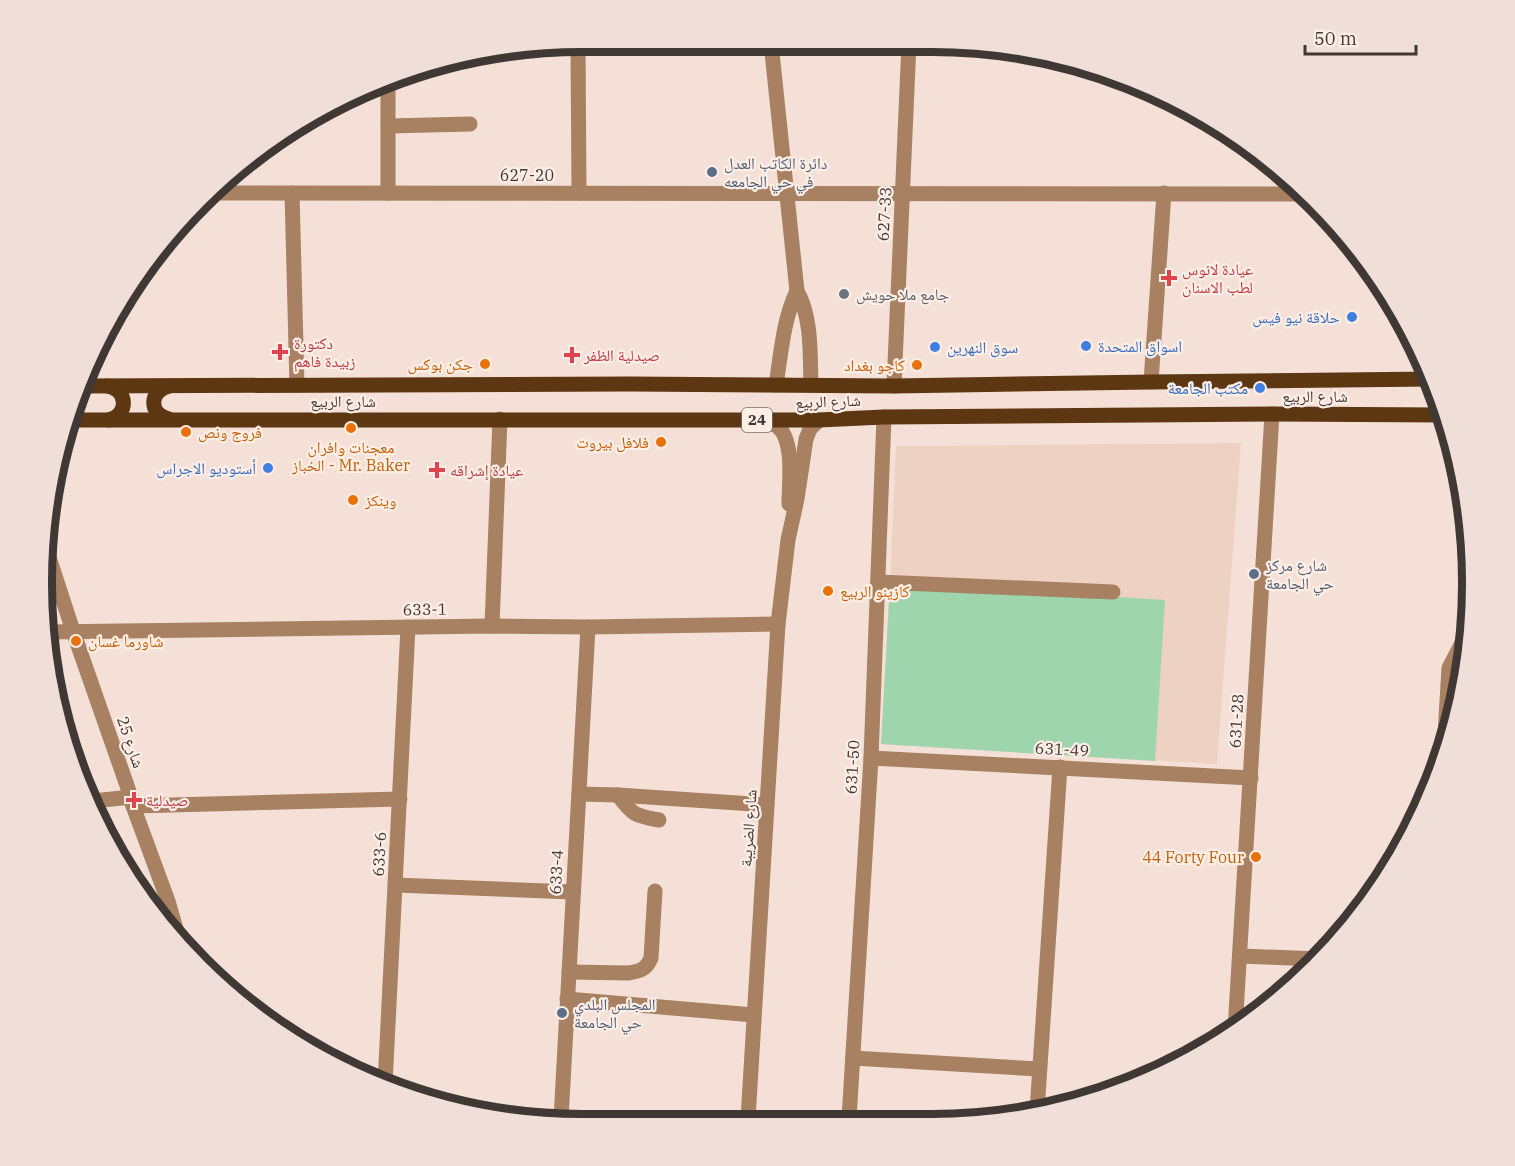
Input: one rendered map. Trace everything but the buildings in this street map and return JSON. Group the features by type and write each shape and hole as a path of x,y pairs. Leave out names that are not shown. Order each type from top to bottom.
{"main road":[{"name":"شارع الربيع","path":"91,386 630,384 894,386 1422,379"},
{"path":"107,386 117,389 123,397 121,412 108,420"},
{"path":"170,386 159,390 153,401 160,417 172,419"},
{"name":"شارع الربيع","path":"79,420 819,420 884,417 1435,415"}],"street":[{"path":"578,52 579,193"},
{"path":"772,52 797,291 803,302 810,346 811,385"},
{"name":"627-33","path":"894,386 909,52"},
{"path":"388,90 388,193"},
{"path":"388,126 470,124"},
{"name":"627-20","path":"224,193 1292,194"},
{"path":"292,193 297,385"},
{"path":"1151,381 1164,194"},
{"path":"776,385 787,317 797,291"},
{"name":"631-28","path":"1236,1018 1272,414"},
{"name":"631-50","path":"849,1114 871,758 884,417"},
{"path":"492,626 500,419"},
{"name":"شارع الضريبة","path":"764,420 778,427 789,447 788,540"},
{"name":"شارع الضريبة","path":"748,1114 778,624 788,540 806,439 810,429 819,420"},
{"name":"شارع 25","path":"53,569 174,920"},
{"path":"879,582 1113,592"},
{"name":"633-1","path":"55,632 778,624"},
{"name":"633-6","path":"385,1075 408,627"},
{"name":"633-4","path":"561,1113 588,627"},
{"path":"1446,712 1449,668 1458,650"},
{"name":"631-49","path":"871,758 1251,778"},
{"path":"1037,1102 1060,767"},
{"path":"579,794 767,805"},
{"path":"618,795 629,810 639,817 659,820"},
{"path":"100,801 400,799"},
{"path":"395,885 573,892"},
{"path":"569,972 638,972 648,966 651,958 655,891"},
{"path":"165,910 168,901"},
{"path":"1240,956 1306,958"},
{"path":"567,999 754,1015"},
{"path":"853,1058 1039,1069"}],"shaded area":[{"path":"1241,443 1217,764 881,744 896,446"}],"green space":[{"path":"890,583 1165,600 1155,761 881,744"}],"place":[{"name":"دائرة الكاتب العدل في حي الجامعه","path":"712,172"},
{"name":"عيادة لانوس لطب الاسنان","path":"1169,278"},
{"name":"جامع ملا حويش","path":"844,294"},
{"name":"حلاقة نيو فيس","path":"1352,317"},
{"name":"اسواق المتحدة","path":"1086,346"},
{"name":"سوق النهرين","path":"935,347"},
{"name":"دكتورة زبيدة فاهم","path":"280,352"},
{"name":"صيدلية الظفر","path":"572,355"},
{"name":"جكن بوكس","path":"485,364"},
{"name":"كاجو بغداد","path":"917,365"},
{"name":"مكتب الجامعة","path":"1260,388"},
{"name":"معجنات وافران الخباز - Mr. Baker","path":"351,428"},
{"name":"فروج ونص","path":"186,432"},
{"name":"فلافل بيروت","path":"661,442"},
{"name":"أستوديو الاجراس","path":"268,468"},
{"name":"عيادة إشراقه","path":"437,470"},
{"name":"وينكز","path":"353,500"},
{"name":"شارع مركز حي الجامعة","path":"1254,574"},
{"name":"كازينو الربيع","path":"828,591"},
{"name":"شاورما غسان","path":"76,641"},
{"name":"صيدلية","path":"134,800"},
{"name":"44 Forty Four","path":"1256,857"},
{"name":"المجلس البلدي حي الجامعة","path":"562,1013"}]}
